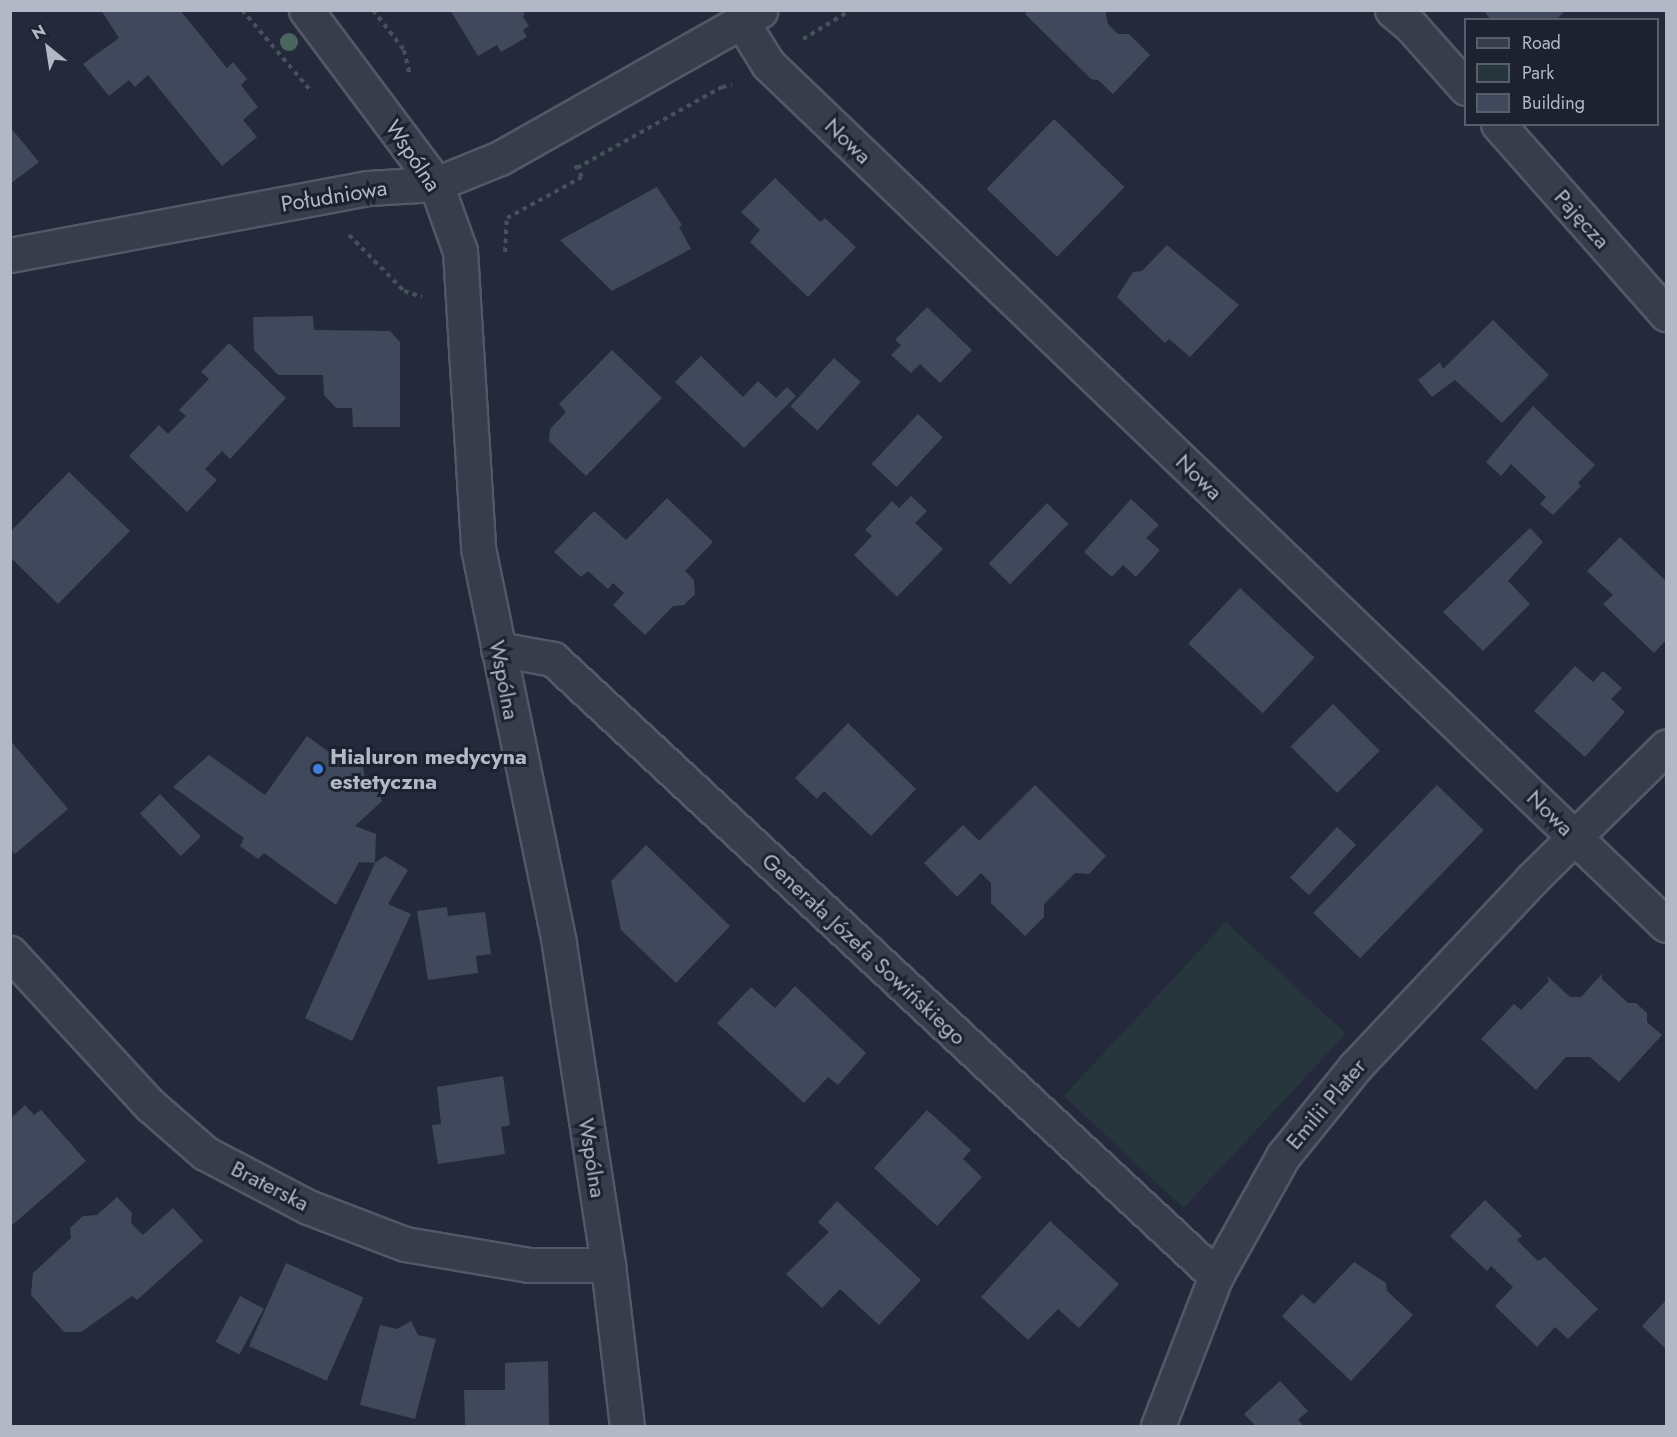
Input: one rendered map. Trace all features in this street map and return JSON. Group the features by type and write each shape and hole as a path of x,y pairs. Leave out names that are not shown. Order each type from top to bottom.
{"street":[{"name":"Wspólna","path":"306,10 436,184 460,251 478,548 559,944 609,1265 627,1426"},
{"path":"1392,10 1411,26 1464,86"},
{"name":"Południowa","path":"10,255 368,188 436,184 500,158 752,16"},
{"name":"Nowa","path":"752,16 768,64 1666,925"},
{"name":"Pajęcza","path":"1500,126 1666,314"},
{"name":"Generała Józefa Sowińskiego","path":"498,649 552,659 1216,1276"},
{"name":"Emilii Plater","path":"1158,1426 1216,1276 1283,1156 1355,1067 1531,880 1666,747"},
{"name":"Braterska","path":"10,953 150,1105 197,1146 308,1207 405,1244 529,1265 609,1265"}],"path":[{"path":"242,10 293,74 319,99"},
{"path":"373,10 404,50 410,77 402,83"},
{"path":"798,43 851,10"},
{"path":"577,168 722,87 739,85"},
{"path":"504,258 507,218 582,177 571,158"},
{"path":"342,227 404,291 425,298"}],"green space":[{"path":"1226,922 1346,1034 1184,1208 1064,1096"}],"building":[{"path":"101,10 180,10 227,68 233,62 247,79 241,85 258,107 243,120 257,137 222,166 148,75 135,87 129,80 109,96 83,64 119,38"},
{"path":"450,10 525,10 523,17 529,26 523,30 527,37 501,52 497,45 478,56"},
{"path":"1028,10 1105,10 1108,24 1118,34 1129,34 1150,55 1113,94 1098,80 1091,79 1025,14"},
{"path":"1483,10 1566,10 1558,18 1489,18"},
{"path":"1054,119 1124,187 1057,257 987,189"},
{"path":"10,127 39,162 10,184"},
{"path":"775,178 820,222 825,218 856,247 808,297 750,242 760,230 741,212"},
{"path":"657,187 682,225 679,227 691,249 612,291 560,240"},
{"path":"1167,245 1239,305 1190,357 1169,339 1165,343 1117,297 1133,272 1142,271"},
{"path":"927,307 972,350 940,383 920,364 911,373 891,355 901,345 895,340"},
{"path":"313,316 314,330 390,331 400,342 400,427 353,427 352,408 336,408 324,395 323,375 278,375 254,350 253,317"},
{"path":"1493,320 1549,375 1502,423 1455,380 1432,397 1418,380 1440,362 1443,369"},
{"path":"229,343 286,398 230,459 222,451 205,469 217,480 187,512 129,456 159,425 168,434 186,416 179,410 209,379 201,372"},
{"path":"612,350 662,398 586,476 549,441 550,429 566,412 559,404"},
{"path":"701,356 743,397 758,381 776,398 787,387 796,396 744,448 675,382"},
{"path":"834,358 861,382 817,430 791,406"},
{"path":"1533,406 1595,465 1578,483 1581,486 1553,515 1540,504 1546,497 1511,464 1501,476 1486,462"},
{"path":"918,414 943,437 896,487 872,464"},
{"path":"69,472 130,531 58,604 10,557 10,532"},
{"path":"911,496 927,511 915,523 943,549 897,597 854,555 872,536 865,530 892,501 899,508"},
{"path":"667,498 713,542 685,571 694,580 695,594 684,605 673,606 645,635 613,605 624,593 613,583 608,589 588,571 581,577 554,552 594,511 626,540"},
{"path":"1131,499 1159,525 1146,538 1160,550 1136,577 1123,565 1112,577 1084,552"},
{"path":"1047,503 1069,524 1010,584 989,563"},
{"path":"1530,528 1543,542 1508,581 1530,604 1483,651 1443,612"},
{"path":"1620,537 1666,581 1666,640 1654,653 1603,604 1613,595 1587,571"},
{"path":"1240,588 1315,658 1263,713 1188,644"},
{"path":"1575,666 1593,682 1603,671 1622,688 1611,699 1625,712 1585,757 1534,711"},
{"path":"1333,704 1380,751 1337,793 1291,746"},
{"path":"848,723 916,789 871,836 824,791 817,799 795,778"},
{"path":"307,736 340,760 363,766 365,778 378,787 382,801 355,826 376,834 375,863 359,862 336,905 264,853 258,859 240,846 244,838 173,787 209,755 265,795"},
{"path":"10,740 68,809 15,854 10,849"},
{"path":"1035,785 1106,856 1089,874 1075,873 1044,904 1044,917 1025,936 991,903 991,883 981,873 957,897 924,863 963,825 979,841"},
{"path":"1437,785 1484,830 1360,958 1313,913"},
{"path":"160,794 201,836 181,856 140,813"},
{"path":"1337,827 1356,845 1309,895 1290,877"},
{"path":"646,845 730,926 676,983 621,930 611,881"},
{"path":"385,856 408,870 388,904 411,914 352,1041 305,1018 375,863"},
{"path":"447,907 448,916 485,912 491,954 476,956 478,973 428,980 417,911"},
{"path":"1602,974 1602,979 1628,1003 1636,1003 1647,1013 1647,1022 1662,1035 1619,1082 1590,1057 1566,1057 1536,1090 1481,1039 1514,1004 1521,1010 1549,981 1547,976 1570,997 1581,997"},
{"path":"795,986 866,1053 838,1085 828,1077 804,1103 717,1023 751,987 775,1008"},
{"path":"503,1076 510,1125 501,1127 505,1154 438,1164 432,1125 441,1124 437,1087"},
{"path":"25,1105 34,1115 41,1110 86,1161 10,1227 10,1119"},
{"path":"927,1110 971,1150 963,1159 982,1177 937,1226 874,1168"},
{"path":"117,1197 132,1213 131,1223 143,1235 173,1208 203,1241 137,1300 132,1296 81,1332 64,1332 31,1295 33,1273 71,1238 70,1228 83,1216 97,1215"},
{"path":"1485,1200 1522,1236 1517,1240 1538,1261 1545,1257 1598,1309 1568,1339 1555,1327 1537,1347 1495,1306 1513,1287 1491,1266 1487,1271 1450,1236"},
{"path":"837,1201 921,1280 879,1325 840,1289 822,1308 786,1274 829,1232 818,1222"},
{"path":"1050,1221 1119,1284 1079,1328 1058,1309 1028,1340 981,1297"},
{"path":"1354,1262 1386,1283 1387,1291 1413,1315 1351,1381 1282,1316 1302,1294 1314,1304"},
{"path":"286,1263 364,1298 327,1381 249,1346"},
{"path":"240,1296 264,1309 239,1355 216,1342"},
{"path":"1666,1300 1666,1349 1642,1326"},
{"path":"411,1321 418,1335 436,1339 415,1419 360,1405 380,1325 397,1329"},
{"path":"548,1361 549,1426 465,1426 464,1390 505,1390 505,1363"},
{"path":"1280,1381 1308,1411 1298,1420 1304,1426 1256,1426 1244,1414"}],"place":[{"name":"Hialuron medycyna estetyczna","path":"318,769"}]}
